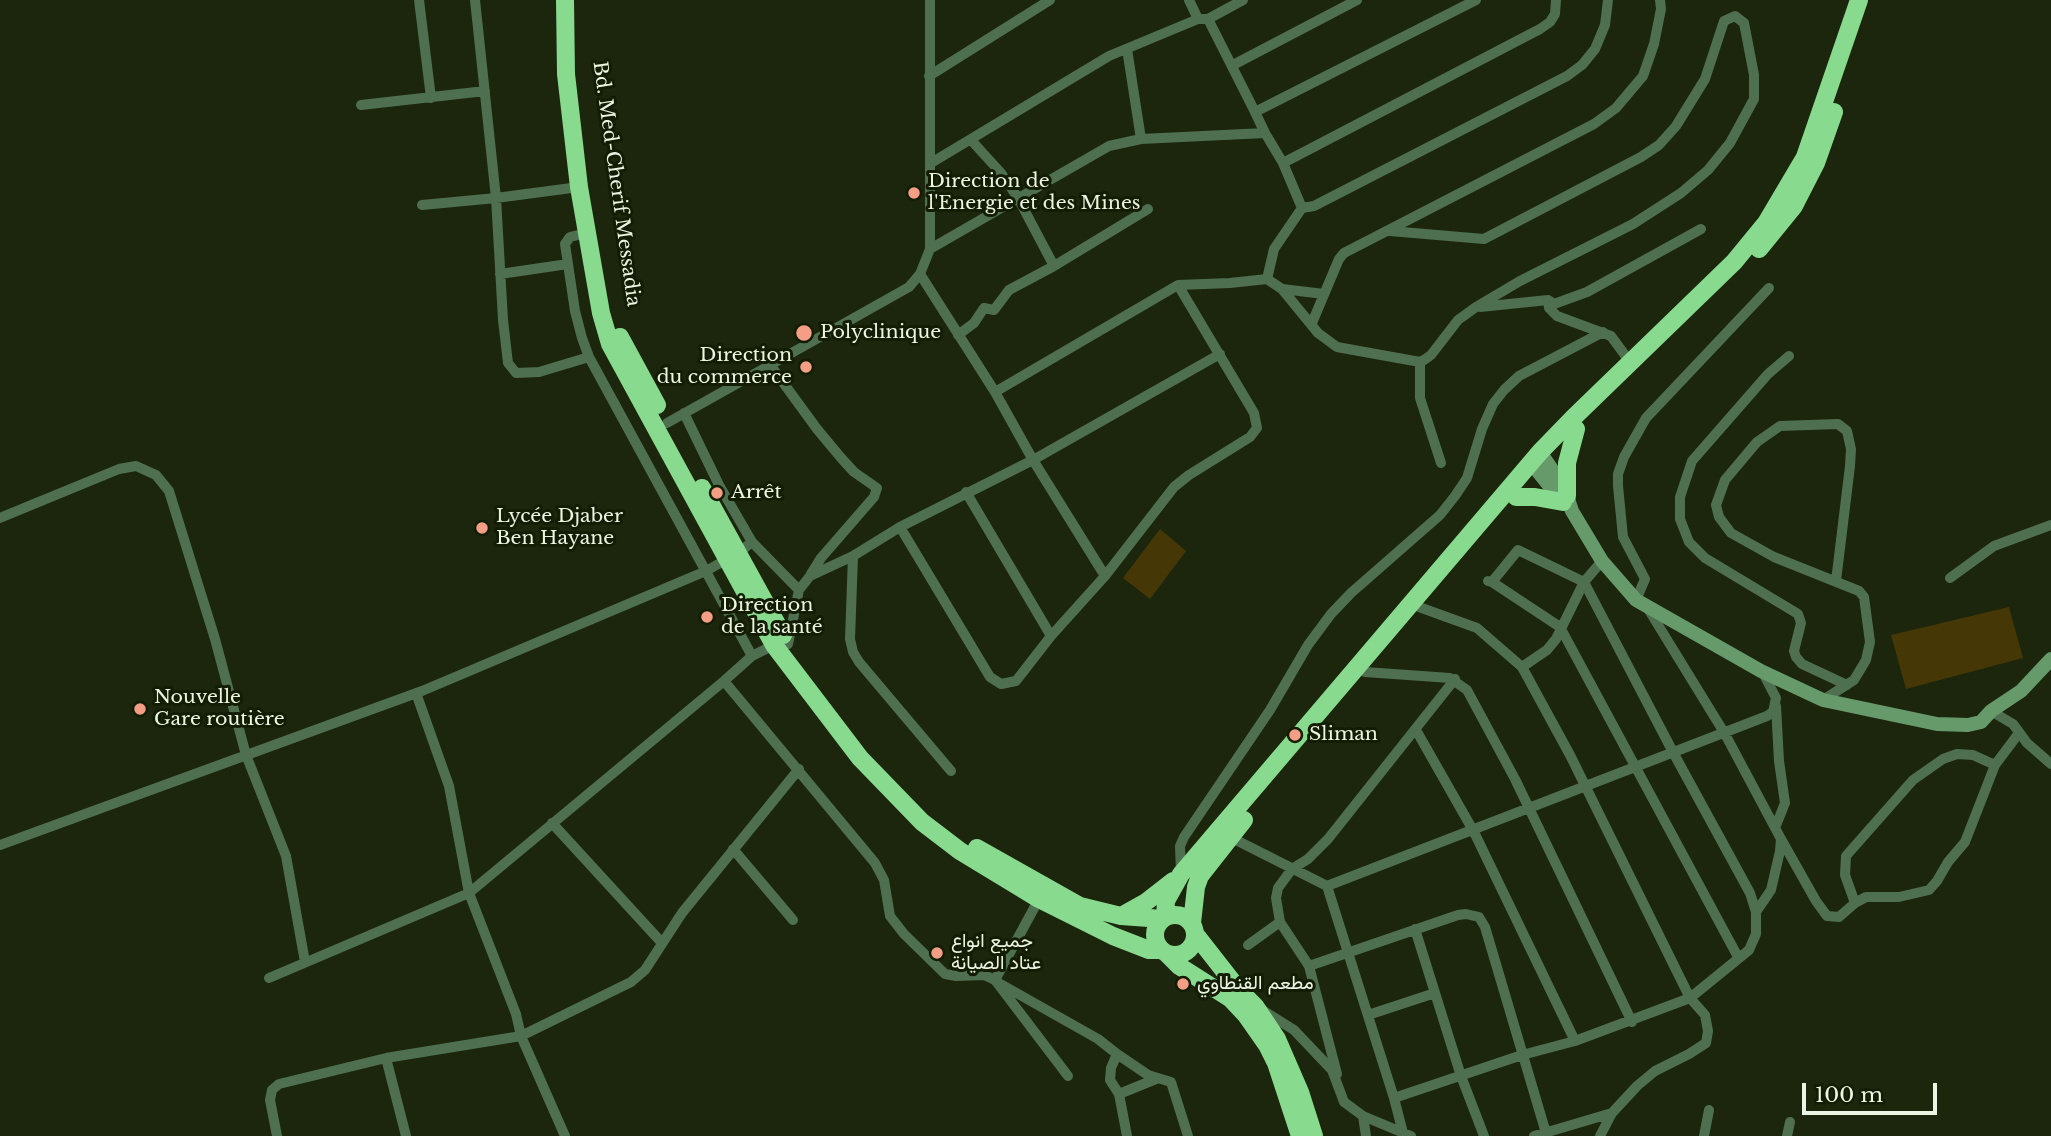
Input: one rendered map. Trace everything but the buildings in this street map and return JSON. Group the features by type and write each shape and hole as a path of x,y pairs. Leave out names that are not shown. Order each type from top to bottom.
{"highway":[{"name":"Bd. Med-Cherif Messadia","path":"565,0 566,74 579,187 601,313 610,344 739,552"},
{"name":"Bd. Med-Cherif Messadia","path":"577,0 579,99 611,307 622,341 739,552 781,645 860,758 922,822 960,851 1039,899 1113,936 1149,950 1163,951"},
{"path":"1121,916 1154,897 1181,874 1539,462 1630,362 1734,262 1780,202 1805,157 1859,0"},
{"path":"1163,951 1176,956 1192,947 1196,887 1200,876 1419,607 1516,498 1539,462 1764,244 1787,215 1816,163 1871,0"},
{"path":"1516,498 1535,497 1567,503 1567,463 1576,429"},
{"name":"Bd. Med-Cherif Messadia","path":"781,645 863,746 903,790 945,827 1080,906 1121,916 1164,918"},
{"path":"1181,874 1166,901 1164,918 1155,933 1163,951 1178,966 1247,1007 1284,1052 1314,1136"},
{"path":"1164,918 1180,915 1194,929 1239,990 1276,1063 1300,1136"}],"street":[{"path":"419,0 431,98"},
{"path":"475,0 496,198 508,363 516,373 539,372 589,357"},
{"path":"667,422 909,287 920,274 930,249 930,0"},
{"path":"929,76 1050,0"},
{"path":"1189,0 1233,65 1265,133 1283,163 1302,208"},
{"path":"931,163 1109,56 1203,19 1243,0"},
{"path":"1233,65 1357,0"},
{"path":"1255,112 1476,0"},
{"path":"1283,163 1541,29 1555,14 1556,0"},
{"path":"1267,279 1273,249 1302,208 1314,206 1567,76 1582,65 1595,49 1605,25 1608,0"},
{"path":"1311,323 1344,253 1594,124 1616,107 1643,75 1654,44 1661,9 1660,0"},
{"path":"995,392 1178,285 1267,279 1282,289 1326,341 1337,347 1420,362 1431,355 1458,320 1476,307 1520,281 1633,224 1681,194 1708,170 1730,144 1754,99 1754,75 1745,28 1740,19 1731,16 1724,21 1705,79 1676,126 1659,145 1641,157 1484,239 1390,231"},
{"path":"1127,49 1141,139"},
{"path":"361,105 485,91"},
{"path":"930,249 1109,146 1141,139 1265,133"},
{"path":"971,140 1001,173 1018,198 1054,266"},
{"path":"422,205 579,187"},
{"path":"958,335 974,323 984,308 993,310 1009,290 1148,209"},
{"path":"1476,307 1548,300 1554,304 1587,292 1701,229"},
{"path":"586,233 570,237 566,241 575,311 589,357 752,656"},
{"path":"500,274 568,264"},
{"path":"920,274 995,392 1033,460 1105,576"},
{"path":"900,527 990,677 995,682 1008,684 1016,681 1051,636 1105,576 1174,487 1250,437 1257,428 1254,413 1178,285"},
{"path":"1641,603 1644,579 1623,537 1618,486 1625,457 1646,418 1769,288"},
{"path":"1282,289 1324,294"},
{"path":"1548,300 1549,308 1557,316 1611,336 1630,362"},
{"path":"1181,874 1180,846 1184,837 1264,720 1308,645 1331,614 1440,514 1455,496 1467,478 1493,404 1519,376 1603,331"},
{"path":"810,576 853,556 966,492 1033,460 1220,354"},
{"path":"1789,356 1768,374 1692,461 1680,497 1680,519 1689,542 1704,558 1798,614 1801,623 1794,651 1802,664 1847,685"},
{"path":"1420,362 1420,398 1441,463"},
{"path":"269,978 469,893 752,656 781,645 799,590 821,558 874,497 877,488 854,472 842,459 771,366"},
{"path":"684,413 719,485 739,552 799,590"},
{"path":"1823,700 1854,680 1866,660 1870,642 1864,597 1859,591 1774,557 1731,533 1719,517 1716,505 1725,480 1757,442 1780,426 1838,424 1847,430 1851,449 1850,466 1836,581"},
{"path":"1539,462 1602,561 1641,603 1725,734 1816,901 1828,916 1839,918 1866,897 1899,897 1933,887 1970,832 1986,783 1995,765 2019,733"},
{"path":"0,518 119,469 136,466 156,475 169,491 215,639 246,755 286,856 305,962"},
{"path":"966,492 1051,636"},
{"path":"1950,578 1994,545 2051,525"},
{"path":"1394,1098 1632,1022 1690,998 1749,950 1753,943 1756,912 1750,893 1584,582 1518,550 1489,581 1560,627 1738,957"},
{"path":"0,845 416,693 706,571 739,552"},
{"path":"853,556 850,639 853,652 951,771"},
{"path":"1522,667 1547,650 1556,639 1584,582 1602,561"},
{"path":"1641,603 1761,671 1823,700 1954,726 1980,722 2021,691 2051,659"},
{"path":"1419,607 1477,628 1522,667 1570,755 1690,998 1705,1014 1708,1031 1706,1043 1655,1071 1612,1113 1600,1136"},
{"path":"1761,671 1776,698 1779,761 1786,803 1775,828"},
{"path":"1366,672 1455,679 1466,690 1530,810 1632,1022"},
{"path":"1344,1102 1309,966 1280,922 1276,898 1278,888 1292,869 1308,859 1328,839 1455,679"},
{"path":"724,681 875,863 884,880 890,916 944,974 984,975 1098,1039 1156,1079 1171,1082 1188,1136"},
{"path":"416,693 449,786 469,893 516,1014 521,1036 565,1136"},
{"path":"1230,836 1327,886 1725,734 1773,712 1776,698"},
{"path":"1992,711 2012,724 2026,743 2051,764"},
{"path":"1416,730 1474,832 1574,1041"},
{"path":"1855,903 1845,875 1846,856 1913,780 1943,759 1956,754 1973,755 1995,765"},
{"path":"277,1136 270,1100 272,1090 279,1084 386,1058 521,1036 631,982 645,970 682,913 799,769"},
{"path":"552,823 662,943"},
{"path":"1756,912 1771,890 1781,839"},
{"path":"733,849 793,920"},
{"path":"1327,886 1407,1134"},
{"path":"996,981 1039,899"},
{"path":"1309,966 1466,914 1479,917 1485,927 1546,1133"},
{"path":"1248,945 1280,922"},
{"path":"1415,929 1461,1076 1484,1136"},
{"path":"996,981 1068,1076"},
{"path":"1368,1015 1435,993"},
{"path":"1247,1007 1294,1030 1332,1070 1344,1102 1363,1116 1407,1134"},
{"path":"1117,1054 1111,1068 1110,1080 1119,1094 1127,1136"},
{"path":"386,1058 406,1136"},
{"path":"1119,1094 1156,1079"},
{"path":"1704,1136 1709,1110"},
{"path":"1534,1136 1612,1113"},
{"path":"1363,1116 1366,1136"},
{"path":"1787,1136 1790,1122"}],"shaded area":[{"path":"1160,529 1186,551 1150,599 1123,578"},
{"path":"2009,607 2023,658 1906,689 1891,635"}],"place":[{"name":"Direction de l'Energie et des Mines","path":"914,193"},
{"name":"Polyclinique","path":"804,333"},
{"name":"Direction du commerce","path":"806,367"},
{"name":"Arrêt","path":"717,493"},
{"name":"Lycée Djaber Ben Hayane","path":"482,528"},
{"name":"Direction de la santé","path":"707,617"},
{"name":"Nouvelle Gare routière","path":"140,709"},
{"name":"Sliman","path":"1295,735"},
{"name":"جميع انواع عتاد الصيانة","path":"937,953"},
{"name":"مطعم القنطاوي","path":"1183,984"}]}
